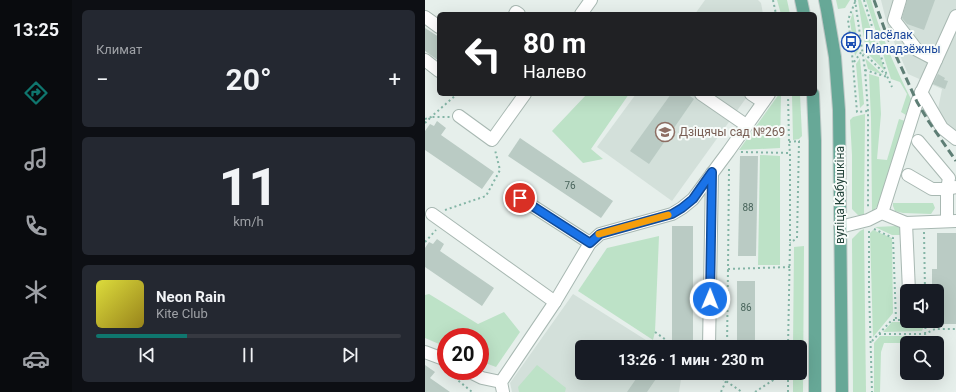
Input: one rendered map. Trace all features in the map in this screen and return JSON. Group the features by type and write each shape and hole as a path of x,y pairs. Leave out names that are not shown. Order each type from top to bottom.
{"main road":[{"path":"801,0 803,12"},
{"name":"вуліца Кабушкіна","path":"825,0 835,57 839,110 842,392"},
{"name":"вуліца Кабушкіна","path":"813,96 815,148 815,392"}],"lane":[{"path":"582,12 591,0"},
{"path":"900,0 894,20 917,50 936,60"},
{"path":"883,213 917,102 956,16"},
{"path":"425,17 437,25"},
{"path":"425,60 437,69"},
{"path":"921,92 942,128 956,139"},
{"path":"459,116 492,140 524,96"},
{"path":"704,96 746,125"},
{"path":"486,380 502,387 590,243 600,234 672,214 693,199 766,98"},
{"path":"840,227 868,220 883,213 907,222 951,221 952,188 949,178 918,141"},
{"path":"709,340 712,172"},
{"path":"908,175 932,189 952,188"},
{"path":"520,198 590,243"},
{"path":"432,214 555,302"},
{"path":"907,222 909,284"},
{"path":"425,352 437,357"}],"path":[{"path":"773,0 776,12"},
{"path":"864,0 887,76 892,87"},
{"path":"855,1 863,51 869,111 868,220"},
{"path":"855,1 848,20 857,112 869,111"},
{"path":"863,51 887,76"},
{"path":"853,63 863,51"},
{"path":"865,70 887,76"},
{"path":"425,123 455,96"},
{"path":"788,96 790,153 788,340"},
{"path":"425,119 431,117 459,116"},
{"path":"432,214 486,196 500,170 492,140"},
{"path":"789,142 799,141 797,238 790,243"},
{"path":"727,340 728,152 790,153"},
{"path":"425,242 444,222"},
{"path":"923,222 925,284"},
{"path":"871,392 869,227 893,238 896,320"},
{"path":"728,269 790,267"},
{"path":"871,342 892,320 900,320"},
{"path":"925,328 925,334"},
{"path":"879,334 925,334 935,329 956,329"},
{"path":"655,332 666,340"},
{"path":"458,380 472,392"},
{"path":"755,392 773,380"},
{"path":"788,380 788,392"},
{"path":"721,392 726,381 742,392"}],"shaded area":[{"path":"705,0 758,0 761,3 763,12 696,12"},
{"path":"881,0 956,0 956,136 946,127 938,109 942,89 908,74 888,28"},
{"name":"Дзіцячы сад №269","path":"635,96 748,96 672,201 597,147"},
{"path":"573,294 646,340 575,340 575,380 681,380 679,392 512,392 510,383"}],"green space":[{"path":"777,0 787,0 790,12 780,12"},
{"path":"836,0 850,0 845,8 838,9"},
{"path":"858,0 861,0 885,71 866,52"},
{"path":"866,0 871,0 888,50 911,99 906,115 901,112 907,94 900,82 891,79"},
{"path":"853,12 859,49 855,56 850,21"},
{"path":"860,58 864,104 860,108 856,64"},
{"path":"865,58 883,75 868,69"},
{"path":"869,74 879,77 881,114 877,159 887,160 899,119 905,121 880,203 872,212 871,118"},
{"path":"585,96 628,96 591,149 603,159 583,163 552,131"},
{"path":"778,96 781,96 780,148 739,150"},
{"path":"792,96 800,96 802,136 799,139 793,140"},
{"path":"865,114 864,215 858,215 852,209 852,155 850,120 853,117"},
{"path":"760,155 780,156 780,265 758,265"},
{"path":"893,203 933,203 935,208 931,214 903,213 895,211"},
{"path":"897,226 902,230 902,235 892,235 875,227"},
{"path":"864,229 866,392 853,392 852,239"},
{"path":"873,230 892,238 893,313 873,337 870,233"},
{"path":"659,236 655,332 653,340 578,291 607,248"},
{"path":"804,246 803,340 793,340 794,247"},
{"path":"429,294 478,324 504,312 520,332 496,367 489,364 489,328 437,328 437,343 425,338 425,295"},
{"path":"892,322 900,322 900,328 923,328 922,331 883,332"},
{"path":"880,336 900,336 900,343 884,343 881,352 880,392 874,392 874,343"},
{"path":"537,365 566,388 565,392 519,392 518,387"},
{"path":"793,380 803,380 803,392 793,392"}],"building":[{"path":"907,0 935,0 924,30 907,24 902,18"},
{"path":"425,28 437,36 437,60 425,51"},
{"path":"938,74 945,78 944,80 948,81 945,89 933,84"},
{"path":"670,96 690,96 694,99 649,164 630,151"},
{"path":"437,121 446,128 441,135 494,172 482,189 425,150 425,131 430,124 434,126"},
{"path":"520,138 613,201 601,218 508,156"},
{"path":"740,156 758,156 756,256 738,256"},
{"path":"672,226 693,226 693,340 672,340"},
{"path":"937,233 956,233 956,324 944,324 944,284 932,284 932,269 937,269"},
{"path":"437,239 444,244 440,251 494,288 482,306 425,267 425,248 429,242 433,244"},
{"path":"737,281 755,281 755,340 737,340"},
{"path":"425,365 435,372 430,378 450,392 425,392"},
{"path":"635,380 655,380 647,392 627,392"}],"railway":[{"path":"874,0 887,36 917,102 956,161"}],"slow traffic":[{"path":"599,234 668,215"}],"place":[{"name":"Пасёлак Маладзёжны","path":"851,42"},
{"name":"Дзіцячы сад №269","path":"665,132"}],"route":[{"path":"520,198 590,243 600,234 672,214 693,199 712,172 710,299"}]}
